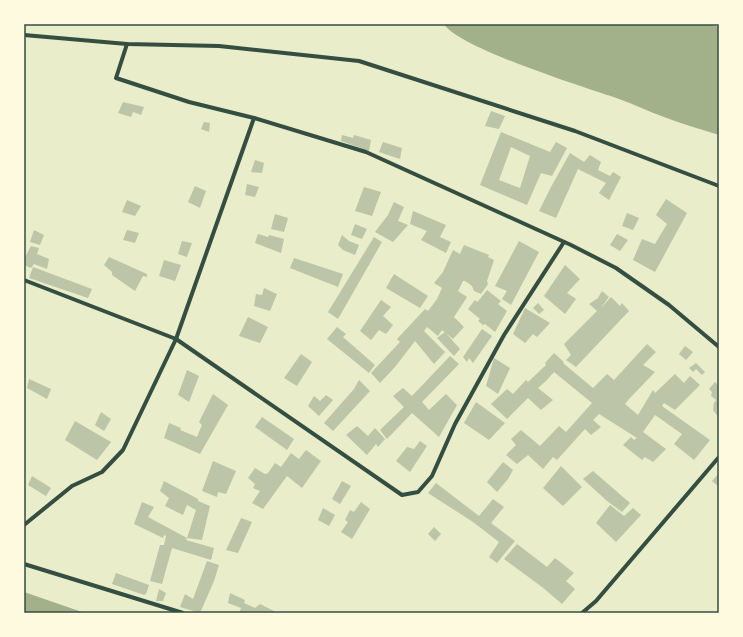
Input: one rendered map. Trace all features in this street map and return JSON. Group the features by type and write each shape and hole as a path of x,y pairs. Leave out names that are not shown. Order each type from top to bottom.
{"street":[{"path":"24,35 127,44 219,46 359,61 575,131 719,186"},
{"path":"127,44 116,78 189,102 254,118 366,152 564,242 616,268 669,305 719,348"},
{"path":"24,525 72,486 102,472 123,450 176,339 254,118"},
{"path":"24,280 176,339 402,495 418,492 432,476 455,424 504,335 564,242"},
{"path":"582,613 596,601 719,457"},
{"path":"24,564 183,613"}],"shaded area":[{"path":"444,24 709,24 719,27 719,135 671,120 625,101 553,77 497,55 454,34"},
{"path":"24,592 85,613 24,613"}],"building":[{"path":"123,102 144,107 141,115 133,112 131,117 118,113"},
{"path":"491,111 505,116 499,129 485,126"},
{"path":"204,122 210,123 209,132 201,129"},
{"path":"501,132 550,152 556,142 567,148 552,176 541,173 527,205 480,185","holes":["511,147 530,156 520,188 499,180"]},
{"path":"342,135 353,138 354,135 371,140 369,151 341,141"},
{"path":"383,142 402,148 400,159 379,152"},
{"path":"570,153 584,162 590,155 601,162 598,170 610,176 613,172 621,177 609,200 599,193 606,183 578,169 556,218 539,211"},
{"path":"255,160 264,163 262,173 251,172"},
{"path":"247,184 259,187 255,197 245,195"},
{"path":"195,186 206,191 200,208 188,202"},
{"path":"364,187 381,192 372,216 355,211"},
{"path":"666,199 687,213 655,272 633,260 642,239 655,244 667,224 656,215"},
{"path":"127,200 141,206 135,216 122,212"},
{"path":"394,202 404,207 398,221 408,225 393,242 375,232 388,215"},
{"path":"413,211 446,225 440,237 451,242 446,253 421,240 427,231 410,224"},
{"path":"627,213 639,218 633,230 622,226"},
{"path":"275,214 288,218 284,232 271,229"},
{"path":"355,224 367,229 362,239 351,235"},
{"path":"34,230 44,235 40,245 30,242"},
{"path":"127,230 139,233 135,243 123,240"},
{"path":"258,234 284,239 281,253 255,243"},
{"path":"617,234 628,240 620,251 610,245"},
{"path":"342,235 349,241 359,245 355,255 343,250 338,245"},
{"path":"374,237 382,242 338,319 328,312"},
{"path":"182,241 192,243 187,257 178,254"},
{"path":"519,241 539,252 511,305 502,299 507,291 495,286"},
{"path":"464,245 489,255 488,257 494,260 487,281 488,284 481,294 474,291 472,286 465,281 463,281 458,291 467,297 454,317 464,327 453,339 442,330 438,336 427,327 424,331 445,352 434,364 415,341 395,367 380,383 371,373 400,342 397,339 425,309 428,311 437,299 442,288 434,283 443,272 453,250 460,254"},
{"path":"31,246 39,248 37,254 49,259 47,269 34,264 31,268 24,265 24,259"},
{"path":"109,257 147,274 147,277 143,276 135,291 112,275 112,272 104,265"},
{"path":"294,258 343,274 338,287 290,268"},
{"path":"164,260 181,265 175,281 159,276"},
{"path":"565,265 580,279 567,293 576,299 565,314 544,296"},
{"path":"33,267 92,289 88,298 29,278"},
{"path":"394,274 428,296 420,308 386,288"},
{"path":"264,288 277,294 270,311 254,306 256,294 262,295"},
{"path":"487,290 501,301 498,304 507,311 495,332 485,324 483,325 478,321 480,319 468,309 475,300 477,302 480,299"},
{"path":"602,291 609,297 600,309 611,297 620,306 622,303 629,311 576,367 566,360 571,355 564,344 597,311 589,304 598,298"},
{"path":"381,300 391,307 383,316 393,325 386,334 379,330 371,340 360,331"},
{"path":"538,303 544,310 539,314 533,308"},
{"path":"525,308 550,323 537,337 533,334 525,343 513,334"},
{"path":"248,317 268,327 260,343 239,336"},
{"path":"337,327 346,334 343,337 375,365 369,373 327,339"},
{"path":"482,329 492,336 473,363 469,358 467,362 463,357"},
{"path":"445,332 460,349 454,356 437,338"},
{"path":"647,344 656,352 643,365 655,372 625,404 638,415 653,390 655,393 675,374 684,383 690,376 700,385 675,410 664,403 662,406 710,440 694,460 674,444 682,434 655,415 643,432 666,449 653,462 645,457 642,460 623,445 631,437 634,440 637,438 599,414 593,420 601,427 591,435 585,429 557,460 553,457 543,469 528,455 517,464 506,455 516,445 511,439 521,430 540,446 559,426 566,432 592,403 554,372 538,388 553,400 541,410 528,398 507,419 491,404 507,389 513,394 526,380 528,382 546,365 545,363 554,353 564,362 563,363 593,388 607,374 614,380"},
{"path":"685,346 693,352 686,360 679,354"},
{"path":"301,354 312,362 297,386 284,378"},
{"path":"450,356 459,364 422,402 429,410 446,394 457,405 439,437 412,413 387,439 380,430 404,407 393,396 403,388 412,396"},
{"path":"494,358 510,368 498,394 486,386"},
{"path":"696,363 705,372 702,375 696,369 693,372 689,368"},
{"path":"187,370 199,376 189,402 178,395"},
{"path":"29,379 51,389 47,399 27,388"},
{"path":"359,380 370,391 333,431 324,423 354,389"},
{"path":"715,382 719,386 719,418 713,410 716,400 711,396 712,392 709,389"},
{"path":"213,394 228,405 200,454 164,438 169,423 181,428 180,430 197,437 202,425 199,422"},
{"path":"326,395 333,400 319,416 308,406 314,396 320,401"},
{"path":"476,402 505,423 489,440 464,423"},
{"path":"101,412 111,419 104,431 95,425"},
{"path":"262,417 294,439 287,450 255,427"},
{"path":"75,421 111,442 97,460 65,440"},
{"path":"357,426 368,436 375,428 385,439 378,447 376,444 367,455 346,435"},
{"path":"420,441 427,446 410,472 396,461 407,447 414,449"},
{"path":"306,450 321,461 302,488 287,476 263,509 252,503 260,491 253,488 255,484 248,478 255,468 265,474 268,473 275,463 281,467 291,453 299,459"},
{"path":"213,461 236,471 226,494 218,492 217,497 202,491"},
{"path":"503,462 513,470 508,479 497,492 487,482"},
{"path":"561,466 582,487 563,506 543,488"},
{"path":"593,471 630,503 622,512 607,501 583,479"},
{"path":"719,473 719,487 712,481"},
{"path":"32,476 51,488 46,496 28,485"},
{"path":"164,481 198,499 198,501 210,506 202,540 187,538 196,510 187,505 183,515 165,506 169,498 160,491"},
{"path":"342,481 351,486 340,504 332,499"},
{"path":"436,483 479,516 493,499 504,507 491,523 515,541 497,563 489,557 499,542 473,522 428,493"},
{"path":"142,502 154,507 148,517 187,538 186,540 214,548 211,560 172,548 162,584 150,581 160,545 164,545 166,536 164,535 163,538 134,524"},
{"path":"361,502 370,509 352,539 341,532 348,522 345,520 350,510 354,512"},
{"path":"610,505 624,516 633,508 641,515 616,542 596,523"},
{"path":"323,508 335,515 329,526 318,520"},
{"path":"241,518 252,522 238,553 226,550"},
{"path":"434,527 441,534 435,541 428,534"},
{"path":"517,544 547,567 555,558 574,573 566,581 575,589 562,604 504,559"},
{"path":"207,561 219,565 214,581 200,613 180,607 185,594 193,599"},
{"path":"116,573 149,585 146,594 144,595 112,584"},
{"path":"159,589 166,593 163,601 156,601"},
{"path":"230,593 245,600 244,603 255,608 260,604 278,613 239,613 241,608 228,603"}]}
